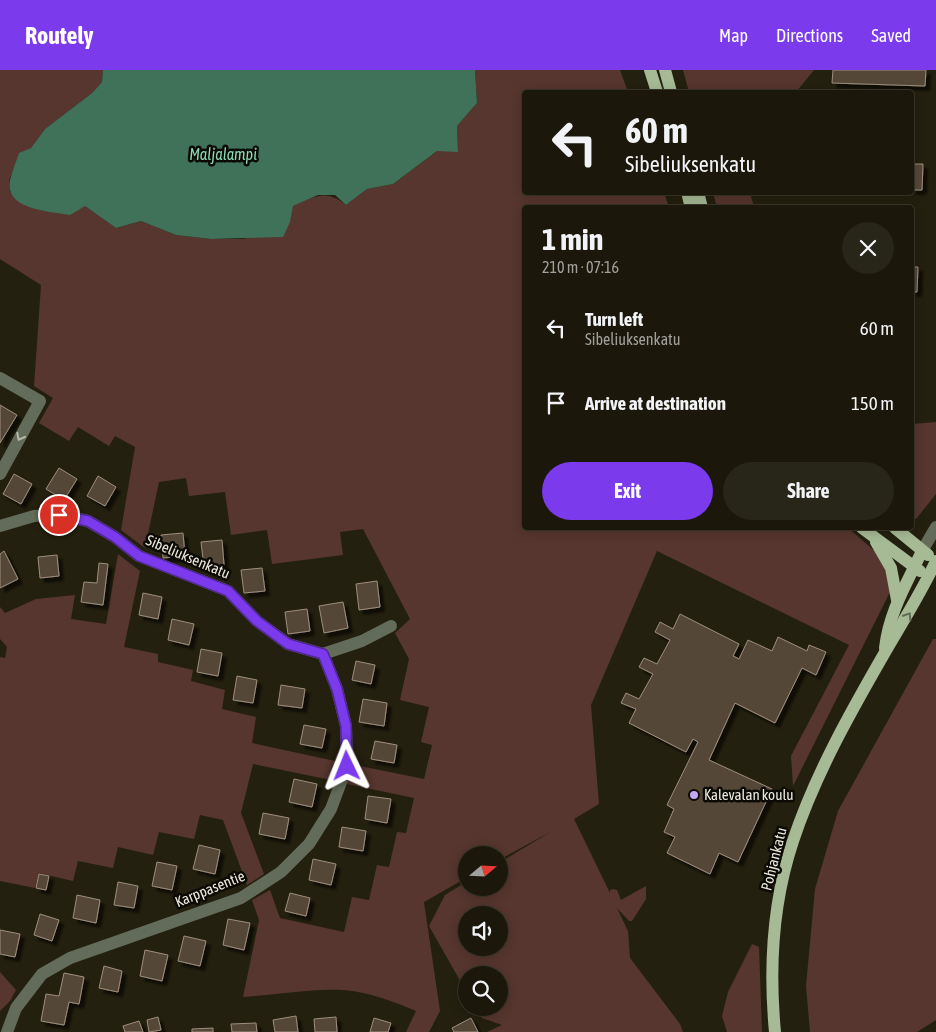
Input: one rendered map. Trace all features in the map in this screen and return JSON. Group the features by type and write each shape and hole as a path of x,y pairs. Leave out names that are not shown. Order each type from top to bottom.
{"main road":[{"path":"650,70 656,90"},
{"path":"665,70 670,90"},
{"path":"864,530 932,579"},
{"path":"897,530 936,561"},
{"path":"874,538 891,568 897,601"},
{"name":"Pohjankatu","path":"884,653 887,633 897,601 922,551"},
{"name":"Pohjankatu","path":"775,1032 772,996 774,944 780,895 792,843 811,793 884,653 932,579 936,561"}],"street":[{"path":"0,378 40,400 0,474"},
{"name":"Sibeliuksenkatu","path":"0,526 34,516 59,515 88,521 115,537 139,556 228,591 257,621 288,644 323,654"},
{"path":"922,551 936,527"},
{"path":"323,654 362,641 391,626"},
{"name":"Karppasentie","path":"7,1032 16,1008 42,974 70,958 241,898 281,872 309,844 331,809 347,766 346,726 337,689 323,654"}],"shaded area":[{"path":"0,70 103,70 102,82 92,93 45,129 31,148 19,154 9,181 10,192 85,206 116,228 141,221 176,235 211,239 244,239 290,222 292,206 313,197 326,195 346,205 367,189 393,184 437,151 458,151 457,126 477,103 475,70 620,70 627,90 522,90 522,195 665,195 668,205 522,205 522,530 850,530 883,558 890,592 793,786 791,756 849,645 657,551 591,705 599,804 574,819 610,893 610,890 617,890 621,900 646,886 646,899 632,921 629,921 617,908 628,931 630,958 680,1024 683,1032 487,1032 502,1025 481,1016 508,1016 508,966 458,966 458,977 429,926 445,895 458,887 458,896 508,896 508,858 552,831 508,855 508,846 458,846 458,883 424,902 440,1011 429,1032 406,1032 416,1011 389,1000 362,993 343,990 319,990 243,997 259,920 252,900 270,890 280,918 344,932 352,897 369,900 377,865 389,867 397,832 406,833 414,798 347,784 350,764 424,779 432,745 421,742 429,707 400,700 409,659 395,633 410,619 363,529 340,532 343,555 272,564 267,530 231,535 225,492 189,496 186,478 159,482 145,548 121,530 135,447 115,436 109,446 78,427 69,441 39,423 53,398 34,386 41,285 0,259"},
{"path":"683,70 814,70 798,90 688,90"},
{"path":"714,195 751,195 753,205 716,205"},
{"path":"936,422 936,494 916,519 914,518 914,424"},
{"path":"118,554 140,571 124,647 158,654 158,662 193,670 191,681 225,690 222,709 256,717 252,743 335,761 331,780 253,764 241,813 264,874 247,885 223,820 200,815 194,839 159,832 153,855 118,847 113,868 78,861 73,881 39,873 35,888 0,881 0,657 5,658 7,647 0,639 0,607 5,613 36,599 75,595 71,619 106,624"},
{"path":"933,639 936,639 936,1020 917,1032 810,1032 806,986 815,889 838,811"},
{"path":"752,944 759,947 762,1032 727,1032 722,1016 728,992"},
{"path":"0,972 16,990 10,1001 0,1011"}],"water":[{"name":"Maljalampi","path":"103,70 475,70 477,103 457,126 458,152 437,151 393,184 367,189 346,205 335,195 318,195 293,206 290,222 283,237 211,239 176,235 141,221 116,228 85,206 70,215 30,207 14,198 10,190 10,180 19,153 31,148 45,129 92,93 102,82"}],"building":[{"path":"833,70 926,70 925,86 832,83"},
{"path":"914,164 923,164 922,190 914,190"},
{"path":"914,267 918,267 917,292 914,292"},
{"path":"0,405 17,415 0,443"},
{"path":"59,468 77,479 64,500 46,489"},
{"path":"14,474 32,484 21,504 3,494"},
{"path":"98,476 116,487 105,506 87,496"},
{"path":"183,533 185,556 163,558 161,535"},
{"path":"222,540 224,565 204,567 201,542"},
{"path":"4,551 18,579 0,588 0,554"},
{"path":"57,555 59,576 40,578 38,557"},
{"path":"99,563 108,564 103,605 81,602 84,582 97,583"},
{"path":"262,568 265,591 244,593 241,570"},
{"path":"377,581 380,607 359,610 356,584"},
{"path":"143,593 162,597 158,619 139,615"},
{"path":"343,602 348,628 324,633 319,606"},
{"path":"307,609 310,631 288,634 285,612"},
{"path":"680,614 739,644 733,656 739,659 748,640 772,651 778,637 807,651 809,645 826,652 816,675 802,668 775,723 735,703 709,760 772,789 738,862 719,853 710,874 667,853 675,837 664,832 674,809 667,805 698,742 693,739 686,752 629,723 636,709 621,703 626,693 639,699 653,674 639,667 644,658 657,664 670,640 655,632 660,622 673,629"},
{"path":"172,619 194,624 189,645 168,640"},
{"path":"201,649 222,653 218,676 197,672"},
{"path":"356,661 375,665 371,684 352,680"},
{"path":"237,676 257,680 253,703 233,700"},
{"path":"281,685 305,689 302,708 278,705"},
{"path":"363,699 387,703 384,726 359,722"},
{"path":"304,725 326,729 322,748 300,744"},
{"path":"375,741 397,745 394,763 371,759"},
{"path":"294,779 317,784 312,807 289,802"},
{"path":"368,796 391,799 387,823 365,819"},
{"path":"263,813 289,818 285,839 259,834"},
{"path":"342,827 366,831 363,851 339,847"},
{"path":"199,845 220,850 215,874 193,869"},
{"path":"313,859 336,864 331,885 309,880"},
{"path":"157,862 177,866 172,890 152,886"},
{"path":"39,874 49,876 46,890 36,888"},
{"path":"118,882 138,886 134,908 114,905"},
{"path":"290,893 310,898 306,916 285,911"},
{"path":"77,895 100,900 96,923 73,918"},
{"path":"40,914 59,920 52,941 34,935"},
{"path":"228,919 250,923 244,950 223,945"},
{"path":"0,930 20,934 15,957 0,954"},
{"path":"184,936 206,941 200,966 178,961"},
{"path":"145,950 168,955 162,981 140,976"},
{"path":"104,966 122,971 118,992 99,988"},
{"path":"64,973 84,977 79,1004 69,1002 64,1025 41,1021 46,994 59,996"},
{"path":"296,1016 298,1032 275,1032 273,1020"},
{"path":"158,1017 161,1030 149,1032 147,1020"},
{"path":"336,1017 337,1032 315,1032 314,1019"},
{"path":"374,1018 391,1023 388,1032 370,1032"},
{"path":"471,1018 478,1032 454,1032 452,1028"},
{"path":"139,1021 143,1032 125,1032 123,1026"},
{"path":"256,1023 257,1032 232,1032 231,1024"},
{"path":"213,1028 213,1032 192,1032 192,1029"}],"place":[{"name":"Kalevalan koulu","path":"694,795"}],"route":[{"path":"59,515 88,521 102,528 139,556 228,591 272,634 288,644 323,654 337,689 346,726 347,766"}]}
